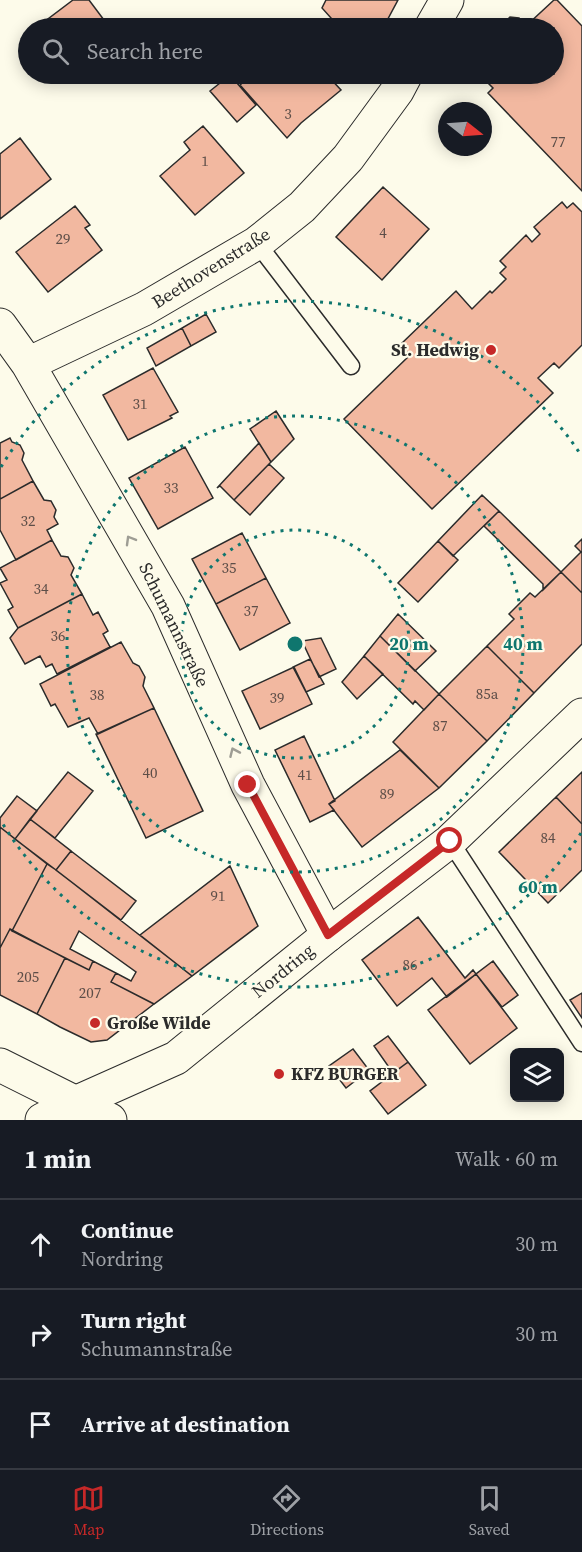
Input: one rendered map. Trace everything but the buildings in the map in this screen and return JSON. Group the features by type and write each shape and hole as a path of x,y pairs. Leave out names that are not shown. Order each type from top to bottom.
{"street":[{"path":"437,18 447,0"},
{"name":"Beethovenstraße","path":"28,364 144,309 257,243 302,207 348,158 401,84"},
{"name":"Schumannstraße","path":"0,325 28,364 168,606 248,785 328,935"},
{"name":"Nordring","path":"42,1120 176,1058 328,935 450,841 582,715"},
{"path":"0,1065 110,1120"}],"lane":[{"path":"257,243 351,366"},
{"path":"450,841 582,1043"}],"place":[{"name":"St. Hedwig","path":"491,350"},
{"name":"Große Wilde","path":"95,1023"},
{"name":"KFZ BURGER","path":"279,1074"}],"route":[{"path":"248,785 328,935 450,841"}]}
